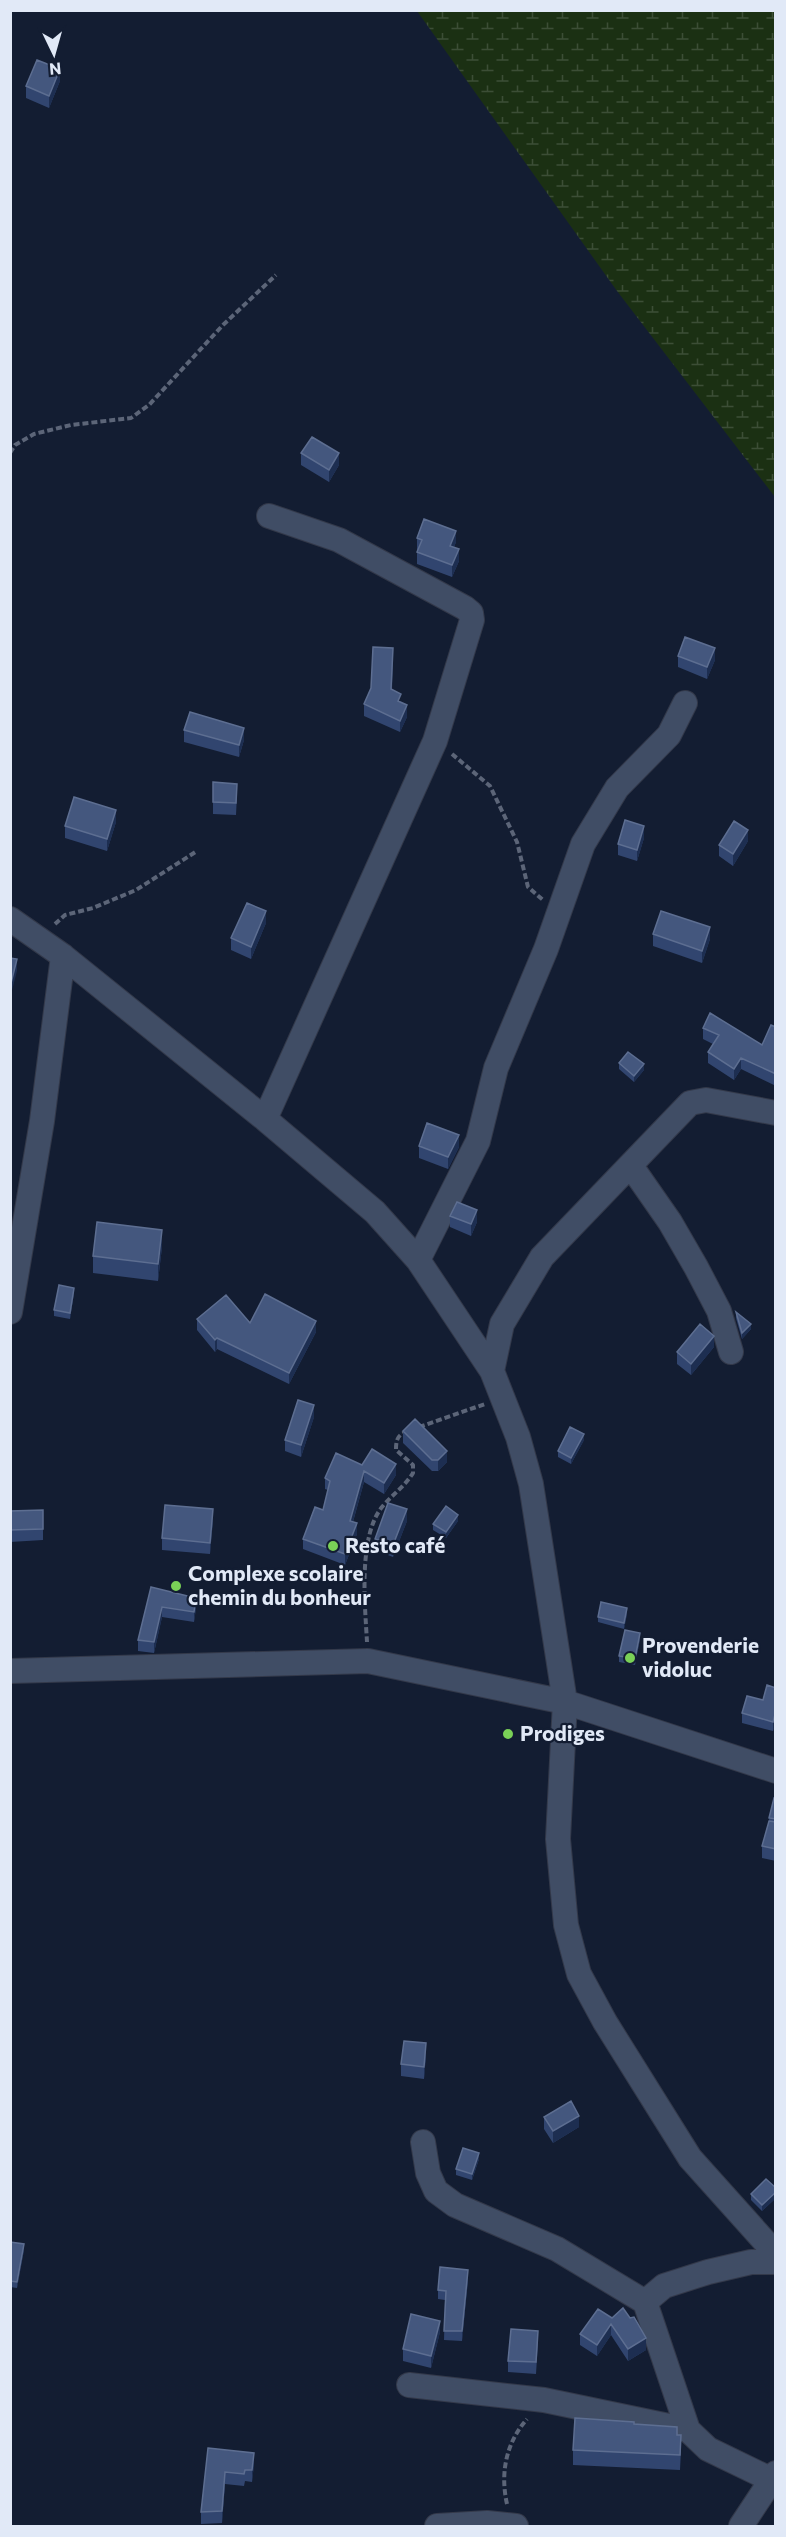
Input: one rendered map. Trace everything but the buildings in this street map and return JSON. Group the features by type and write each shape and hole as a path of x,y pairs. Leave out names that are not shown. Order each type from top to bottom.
{"street":[{"path":"266,1119 435,741 472,620 471,613 339,540 268,516"},
{"path":"418,1260 478,1141 496,1068 546,949 583,844 617,788 669,735 685,703"},
{"path":"10,919 63,956 266,1119 375,1212 418,1260 492,1371 518,1437 531,1484 566,1702 558,1839 566,1925 579,1974 605,2022 690,2158 776,2254"},
{"path":"10,1312 42,1121 63,956"},
{"path":"492,1371 502,1324 542,1257 690,1103 698,1100 776,1113"},
{"path":"631,1166 670,1222 696,1267 719,1311 731,1352"},
{"path":"10,1671 368,1661 566,1702 776,1771"},
{"path":"423,2142 428,2174 436,2191 455,2205 557,2249 645,2302 688,2430 708,2449 773,2476 741,2526"},
{"path":"645,2302 664,2286 708,2272 751,2262 776,2262"},
{"path":"409,2385 544,2400 688,2430"},
{"path":"436,2526 487,2523 513,2526"}],"path":[{"path":"10,453 15,445 34,434 71,425 131,418 149,405 224,325 276,275"},
{"path":"435,741 490,786 517,842 528,887 557,913"},
{"path":"40,939 66,915 93,908 136,890 197,851"},
{"path":"368,1661 364,1596 367,1544 381,1508 413,1473 413,1465 396,1450 396,1442 400,1434 502,1398"},
{"path":"513,2526 503,2480 508,2454 518,2430 544,2400"}],"green space":[{"path":"417,11 775,11 775,497 617,291"}],"place":[{"name":"Resto café","path":"333,1546"},
{"name":"Complexe scolaire chemin du bonheur","path":"176,1586"},
{"name":"Provenderie vidoluc","path":"630,1658"},
{"name":"Prodiges","path":"508,1734"}]}
